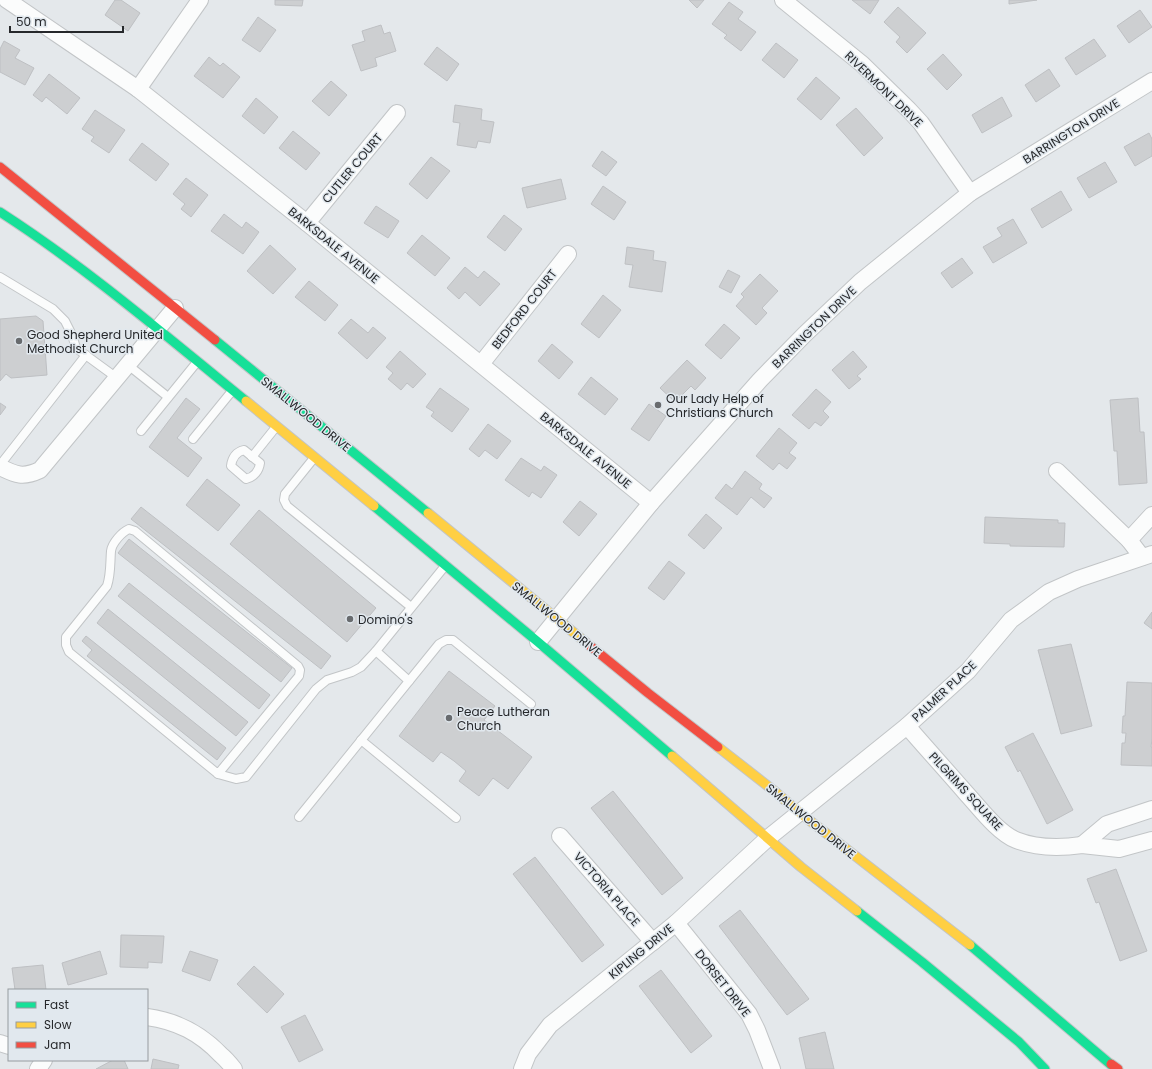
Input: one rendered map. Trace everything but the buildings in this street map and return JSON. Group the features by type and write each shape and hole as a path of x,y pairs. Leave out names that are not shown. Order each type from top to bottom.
{"main road":[{"name":"SMALLWOOD DRIVE","path":"0,167 648,693 968,943 1115,1067"},
{"path":"0,212 36,235 79,267 315,457 538,642 801,867 922,962 1019,1042 1045,1069"}],"street":[{"name":"BARKSDALE AVENUE","path":"7,0 138,89 307,223 652,503"},
{"path":"138,89 200,0"},
{"name":"RIVERMONT DRIVE","path":"783,0 862,64 909,110 921,123 970,193"},
{"name":"BARRINGTON DRIVE","path":"538,642 652,503 760,380 804,334 871,273 970,193 1152,81"},
{"name":"CUTLER COURT","path":"307,223 398,113"},
{"name":"BEDFORD COURT","path":"481,364 568,254"},
{"path":"0,466 12,473 22,476 40,470 175,308"},
{"path":"1057,471 1129,540 1147,555"},
{"path":"1129,540 1152,515"},
{"name":"PALMER PLACE","path":"768,838 907,726 968,671 1011,620 1028,607 1049,592 1147,555"},
{"name":"PILGRIMS SQUARE","path":"907,726 987,817 1014,839 1029,844 1069,847 1082,845 1119,849 1152,840"},
{"path":"1082,845 1107,824 1152,809"},
{"name":"VICTORIA PLACE","path":"560,836 653,942"},
{"name":"KIPLING DRIVE","path":"522,1069 528,1054 550,1025 676,923 768,838"},
{"name":"DORSET DRIVE","path":"676,923 749,1014 757,1030 772,1069"},
{"path":"148,1016 183,1026 198,1034 213,1046 234,1069"}],"lane":[{"path":"0,277 59,314 69,328 76,348 117,378"},
{"path":"0,466 86,355"},
{"path":"141,431 197,361"},
{"path":"128,365 168,397"},
{"path":"193,439 232,390"},
{"path":"252,457 276,426"},
{"path":"315,457 285,494 284,500 287,506 411,607"},
{"path":"218,774 299,676 300,670 298,666 135,531 129,530 124,532 112,547 110,578 107,586 66,636 66,645 70,652 218,774 236,779 246,777 316,689 327,680 352,672 361,667 376,651 445,566"},
{"path":"299,817 439,644 446,640 453,640 531,704"},
{"path":"376,651 409,681"},
{"path":"361,740 456,818"}],"traffic: fast":[{"path":"0,212 95,279 246,401"},
{"path":"215,340 428,513"},
{"path":"374,506 538,642 672,756"},
{"path":"857,911 922,962 1019,1042 1045,1069"},
{"path":"970,945 1116,1069"}],"traffic: slow":[{"path":"246,401 374,506"},
{"path":"428,513 584,641"},
{"path":"718,747 800,813 970,945"},
{"path":"672,756 801,867 857,911"}],"traffic: jam":[{"path":"0,167 215,340"},
{"path":"584,641 718,747"},
{"path":"1111,1064 1118,1069"}],"place":[{"name":"Good Shepherd United Methodist Church","path":"19,341"},
{"name":"Our Lady Help of Christians Church","path":"658,405"},
{"name":"Domino's","path":"350,619"},
{"name":"Peace Lutheran Church","path":"449,718"}]}
